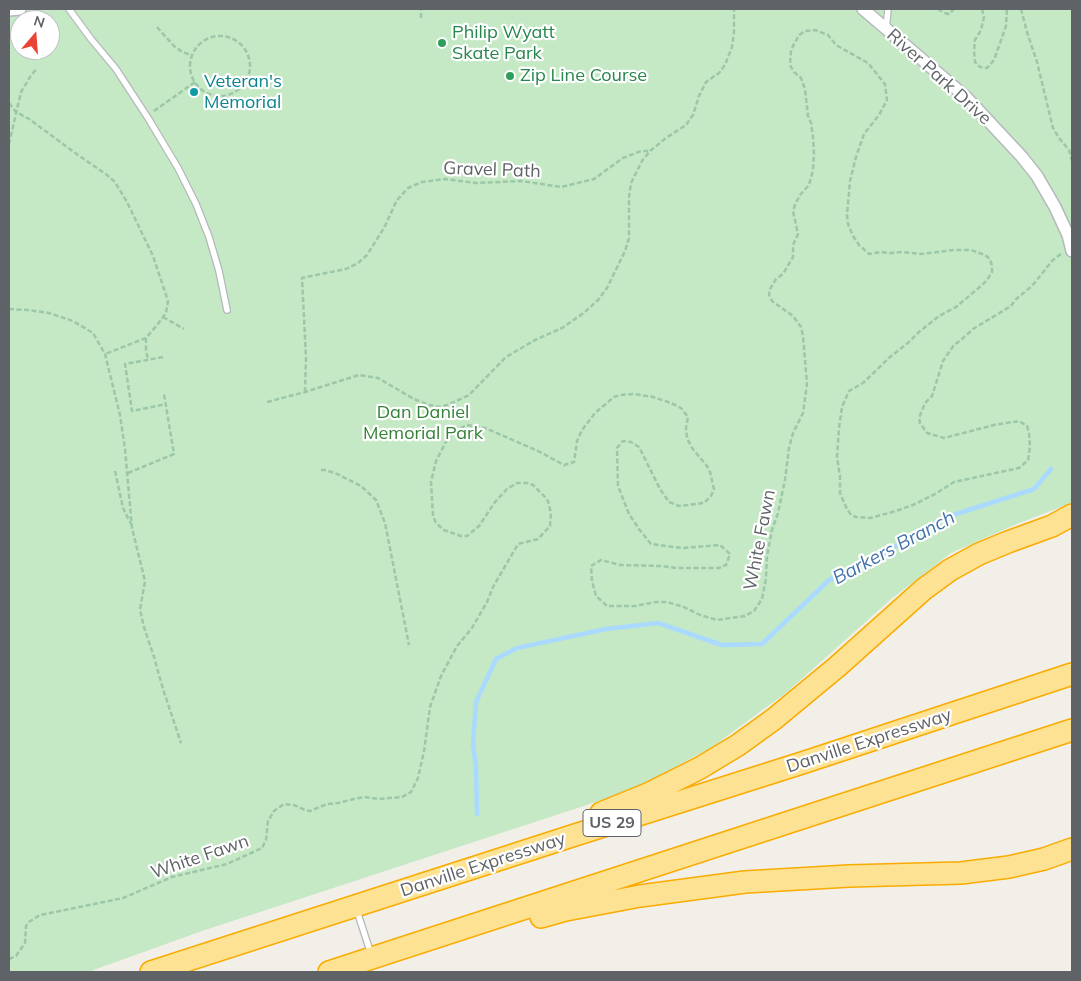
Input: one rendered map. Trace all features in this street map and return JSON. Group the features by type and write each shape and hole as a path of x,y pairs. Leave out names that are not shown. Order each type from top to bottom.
{"highway":[{"path":"389,895 419,879 509,844 605,812 650,793 700,768 738,745 774,719 838,666 924,589 950,570 979,554 1052,526 1072,515"},
{"name":"Danville Expressway","path":"151,972 1072,674"},
{"path":"369,965 1072,730"},
{"path":"329,972 369,965 566,910 640,896 746,882 849,876 960,873 1009,867 1044,859 1072,849"}],"street":[{"path":"9,10 20,9"},
{"name":"River Park Drive","path":"863,9 967,98 1022,157 1037,176 1055,207 1068,235 1072,251"}],"lane":[{"path":"69,9 116,69 178,168 196,204 212,246 227,310"},
{"path":"886,29 888,9"},
{"path":"355,906 369,965"}],"path":[{"path":"421,9 421,18"},
{"name":"Gravel Path","path":"267,402 359,375 378,378 414,400 428,405 441,406 450,404 469,395 506,357 535,340 562,328 585,312 607,288 626,251 629,238 631,183 642,161 650,151 686,125 693,116 699,96 706,82 719,73 725,65 732,48 734,9"},
{"path":"938,9 949,14 954,9"},
{"path":"982,9 984,17 981,30 975,40 974,51 975,62 980,67 987,68 994,60 1006,26 1007,9"},
{"path":"1022,9 1053,128 1069,150 1072,161"},
{"path":"157,27 176,48 192,56"},
{"name":"White Fawn","path":"9,959 16,956 25,943 26,926 40,915 123,898 172,877 227,864 262,848 266,840 268,821 274,811 284,804 294,805 310,811 327,804 364,797 379,799 402,797 411,792 418,778 430,707 441,676 458,646 472,628 518,544 538,539 550,526 551,513 548,501 533,485 527,483 517,483 507,490 495,502 479,526 467,536 461,536 444,530 436,523 433,516 431,482 436,461 446,440 454,431 467,425 485,428 538,451 564,465 574,462 577,441 582,430 596,413 614,397 634,394 653,397 681,408 688,417 687,438 710,472 714,489 711,496 704,503 679,506 669,502 660,489 640,447 631,442 623,441 617,448 618,486 629,514 652,544 682,548 720,545 730,554 726,565 719,568 676,568 620,564 601,560 591,566 596,596 607,606 635,606 667,602 717,620 745,616 754,611 762,599 772,530 778,513 785,480 788,448 803,413 807,384 803,336 800,327 793,316 772,301 769,294 776,279 783,274 793,257 793,245 798,234 793,211 800,195 809,185 814,170 813,137 805,89 801,78 790,65 791,50 799,35 805,31 815,30 828,34 836,45 868,63 885,84 888,100 864,134 850,181 848,224 859,244 870,254 881,252 921,254 970,250 985,255 990,259 992,266 992,272 981,286 956,307 939,316 890,357 863,383 849,391 842,407 837,457 840,493 851,515 870,518 896,511 920,502 954,482 1019,468 1028,460 1030,447 1029,433 1026,426 1019,421 994,425 944,438 927,434 919,418 925,403 932,396 942,361 954,344 973,329 1011,306 1015,300 1032,286 1053,260 1062,254 1072,251"},
{"path":"221,36 234,40 245,49 250,62 248,77 244,84 232,94 225,96 209,94 202,90 196,82 191,70 191,62 192,56 201,44 221,36"},
{"path":"9,144 21,92 37,68"},
{"path":"147,116 196,82"},
{"path":"9,103 16,112 29,119 107,174 115,182 127,202 156,264 168,301 166,313 146,338 105,354"},
{"name":"Gravel Path","path":"305,392 306,358 302,278 346,269 358,263 367,255 384,228 397,200 408,188 422,182 445,179 476,183 520,181 561,187 594,179 622,158 641,151 650,151"},
{"path":"9,309 28,310 73,321 93,333 105,354 120,415 128,473 132,528 145,581 140,610 162,689 181,743"},
{"path":"163,317 184,329"},
{"path":"146,338 148,360"},
{"path":"163,357 125,364 132,410 166,404"},
{"path":"128,473 174,454 164,394"},
{"path":"320,470 325,470 361,486 376,500 385,523 409,645"},
{"path":"115,471 123,508 132,528"}],"green space":[{"name":"Dan Daniel Memorial Park","path":"9,9 1072,9 1072,503 1019,523 951,553 890,600 787,692 712,747 642,785 605,799 202,931 88,972 9,972"}],"waterway":[{"name":"Barkers Branch","path":"477,814 476,767 473,744 476,702 496,659 517,648 606,629 658,623 722,645 762,644 829,580 881,555 944,518 1034,489 1051,469"}],"place":[{"name":"Philip Wyatt Skate Park","path":"442,43"},
{"name":"Zip Line Course","path":"510,76"},
{"name":"Veteran's Memorial","path":"194,92"}]}
